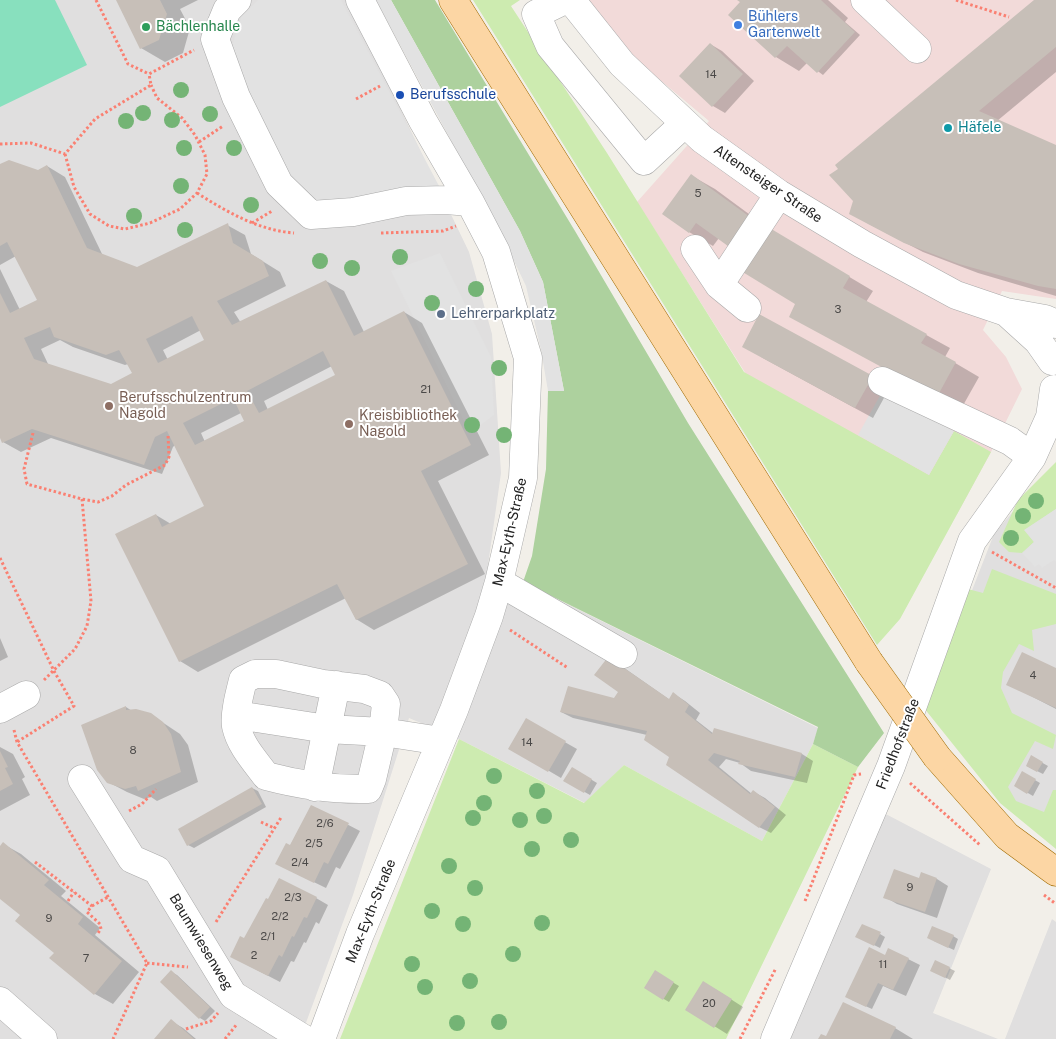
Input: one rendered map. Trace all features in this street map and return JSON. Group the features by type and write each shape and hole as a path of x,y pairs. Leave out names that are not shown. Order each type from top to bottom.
{"main road":[{"path":"453,0 868,662 937,757 1007,836 1056,872"}],"street":[{"path":"237,0 227,10 215,39 236,97 278,184 311,215 353,212 406,201 446,200 470,202"},
{"name":"Max-Eyth-Straße","path":"321,1039 360,934 454,710 489,616 499,582 523,478 528,358 496,252 470,202 423,121 360,0"},
{"path":"565,0 527,7 550,46 644,161 685,123"},
{"name":"Altensteiger Straße","path":"571,0 622,64 702,139 779,194 862,244 956,295 1006,312 1045,319 1056,324"},
{"path":"864,0 917,48"},
{"path":"719,285 779,194"},
{"path":"696,249 719,285 747,308"},
{"name":"Altensteiger Straße","path":"1006,312 1054,356"},
{"name":"Friedhofstraße","path":"775,1039 891,766 972,541 1032,457 1050,417 1055,390 1051,376 1054,356"},
{"path":"882,381 1010,441 1032,457"},
{"name":"Friedhofstraße","path":"1032,457 1056,440"},
{"path":"499,582 623,654"},
{"path":"255,674 276,674 336,686 364,689 380,695 386,704 383,732 372,780 368,789 340,790 292,783 266,776 244,745 236,725 242,680 255,674"},
{"path":"315,786 336,686"},
{"path":"0,709 26,695"},
{"path":"237,715 327,729 383,732 441,741"},
{"path":"82,779 109,821"},
{"name":"Baumwiesenweg","path":"109,821 132,859 157,870 233,995 304,1039"},
{"path":"0,1001 43,1039"}],"path":[{"path":"96,0 128,64 149,74"},
{"path":"956,0 1009,17"},
{"path":"149,74 215,39"},
{"path":"65,154 74,187 90,214 109,226 125,229 150,223 180,209 197,193 207,174 205,155 199,142 182,118 157,98 150,86 149,74"},
{"path":"65,154 95,120 150,86"},
{"path":"199,142 244,113"},
{"path":"0,144 31,143 65,154"},
{"path":"33,433 24,469 27,484 98,502 112,496 126,485 165,465 169,457 168,434"},
{"path":"54,671 75,649 87,626 92,602 82,499"},
{"path":"972,541 1056,588"},
{"path":"0,558 54,671 74,706 17,742 146,963"},
{"path":"489,616 568,668"},
{"path":"891,766 951,821"},
{"path":"109,821 142,804 156,789"},
{"path":"202,944 282,816"},
{"path":"261,822 274,828"},
{"path":"35,862 92,906"},
{"path":"68,901 74,892"},
{"path":"98,934 101,928 100,924 87,912 92,906 108,897"},
{"path":"146,963 218,970"},
{"path":"113,1039 146,963"},
{"path":"186,1028 211,1021 233,995"}],"shaded area":[{"path":"0,0 348,0 469,252 492,334 501,473 488,565 818,728 813,744 762,841 624,765 585,803 459,739 409,718 353,895 300,1039 0,1039"},
{"path":"258,0 341,0 439,186 313,211 280,163 248,101 232,46 241,17"},
{"path":"376,0 391,0 520,231 543,282 564,391 548,391 541,350 526,286 503,238"},
{"path":"587,0 1056,0 1056,299 1002,291 983,330 1006,357 1022,389 991,452 957,514 746,374 637,202 709,121 628,53"},
{"name":"Lehrerparkplatz","path":"440,253 491,357 494,415 470,433 391,271"},
{"path":"882,392 954,431 929,475 858,435"},
{"path":"1056,468 1056,842 1018,816 928,703 994,534 1037,483"},
{"path":"1056,509 1056,562 1054,560 1042,568 1039,564 1035,567 1022,553 1034,542 1024,530"},
{"path":"880,811 991,869 933,1013 998,1039 786,1039"},
{"path":"1052,919 1056,922 1056,1039 1005,1039"}],"green space":[{"path":"0,0 55,0 87,65 0,107"},
{"path":"391,0 435,0 575,231 688,423 884,733 858,767 813,744 818,727 523,582 532,556 546,469 548,391 564,391 543,282 520,231"},
{"path":"473,0 520,0 511,6 607,153 744,372 929,475 954,431 991,452 900,619 877,645"},
{"path":"1056,462 1056,509 1025,530 1034,542 1022,553 1009,552 999,542 1018,500"},
{"path":"992,569 1056,594 1056,624 1032,630 1034,651 1019,644 1003,672 1001,688 1012,713 1056,735 1053,749 1035,741 1008,787 1016,801 1044,812 1053,790 1056,790 1056,849 1000,803 924,708 968,589 983,593"},
{"path":"459,739 584,803 624,765 762,841 813,744 858,767 726,1039 340,1039"}],"building":[{"name":"Bächlenhalle","path":"116,0 160,0 167,14 159,40 140,49"},
{"path":"737,0 821,0 855,32 817,73 787,46 775,58 728,15 740,2"},
{"name":"Häfele","path":"1034,0 1056,0 1056,47 979,111 1056,145 1056,289 1038,286 959,264 904,243 849,214 853,201 829,175 838,169 835,165"},
{"path":"710,43 743,74 712,107 679,76"},
{"name":"Berufsschulzentrum Nagold","path":"9,160 38,170 47,165 87,248 137,267 228,223 233,243 263,261 269,276 217,301 232,325 326,280 354,336 404,311 471,445 421,471 468,564 356,620 337,584 179,662 115,534 156,514 162,527 204,506 167,431 155,437 144,465 32,429 2,443 0,438 0,293 10,313 37,300 7,242 0,246 0,164","holes":["192,316 204,340 158,363 146,339","50,327 54,337 106,355 119,350 132,373 111,384 34,359 24,338","323,351 335,375 259,413 247,391","233,398 244,421 195,445 183,423"]},
{"path":"691,174 750,217 728,246 696,223 689,233 662,214"},
{"path":"768,227 850,276 843,288 927,334 921,343 956,362 937,397 789,317 795,304 741,271"},
{"path":"759,314 873,376 855,408 742,347"},
{"path":"1022,652 1056,668 1056,708 1006,685"},
{"path":"608,657 669,699 673,692 689,705 685,712 712,734 714,728 802,753 795,777 738,764 740,761 714,753 708,760 750,794 753,790 775,807 759,828 666,765 669,757 644,740 647,731 560,712 568,686 614,698 618,692 594,675"},
{"path":"126,706 126,710 136,709 151,713 163,722 171,734 181,772 138,791 136,786 125,789 107,783 97,770 81,725"},
{"path":"526,718 566,741 548,772 508,749"},
{"path":"0,751 8,767 5,768 13,784 0,791"},
{"path":"1031,755 1043,762 1037,772 1026,766"},
{"path":"572,767 592,779 584,793 563,781"},
{"path":"1022,771 1036,779 1027,794 1014,786"},
{"path":"252,787 262,804 187,846 178,829"},
{"path":"311,805 349,823 328,864 324,862 314,883 275,864 286,843 290,845"},
{"path":"3,842 49,880 44,885 83,917 78,924 122,961 94,995 49,958 54,953 15,921 20,915 0,899 0,846"},
{"path":"894,869 919,878 921,872 937,878 925,912 883,898"},
{"path":"279,878 317,897 307,918 304,917 282,957 279,955 268,976 230,957 240,936 244,938"},
{"path":"862,924 881,932 874,946 855,937"},
{"path":"932,926 954,935 948,948 927,938"},
{"path":"869,947 885,955 888,948 909,958 893,990 878,983 866,1007 845,997"},
{"path":"935,960 950,967 945,978 930,971"},
{"path":"171,970 210,1007 199,1019 160,982"},
{"path":"655,970 674,982 663,1000 644,988"},
{"path":"703,981 732,999 714,1028 685,1010"},
{"path":"843,1002 896,1027 890,1039 818,1039 821,1034 826,1036"},
{"path":"171,1019 185,1031 194,1039 154,1039"}],"place":[{"name":"Bühlers Gartenwelt","path":"738,25"},
{"name":"Bächlenhalle","path":"146,27"},
{"name":"Berufsschule","path":"400,95"},
{"name":"Häfele","path":"948,128"},
{"name":"Lehrerparkplatz","path":"441,314"},
{"name":"Berufsschulzentrum Nagold","path":"109,406"},
{"name":"Kreisbibliothek Nagold","path":"349,424"}]}
